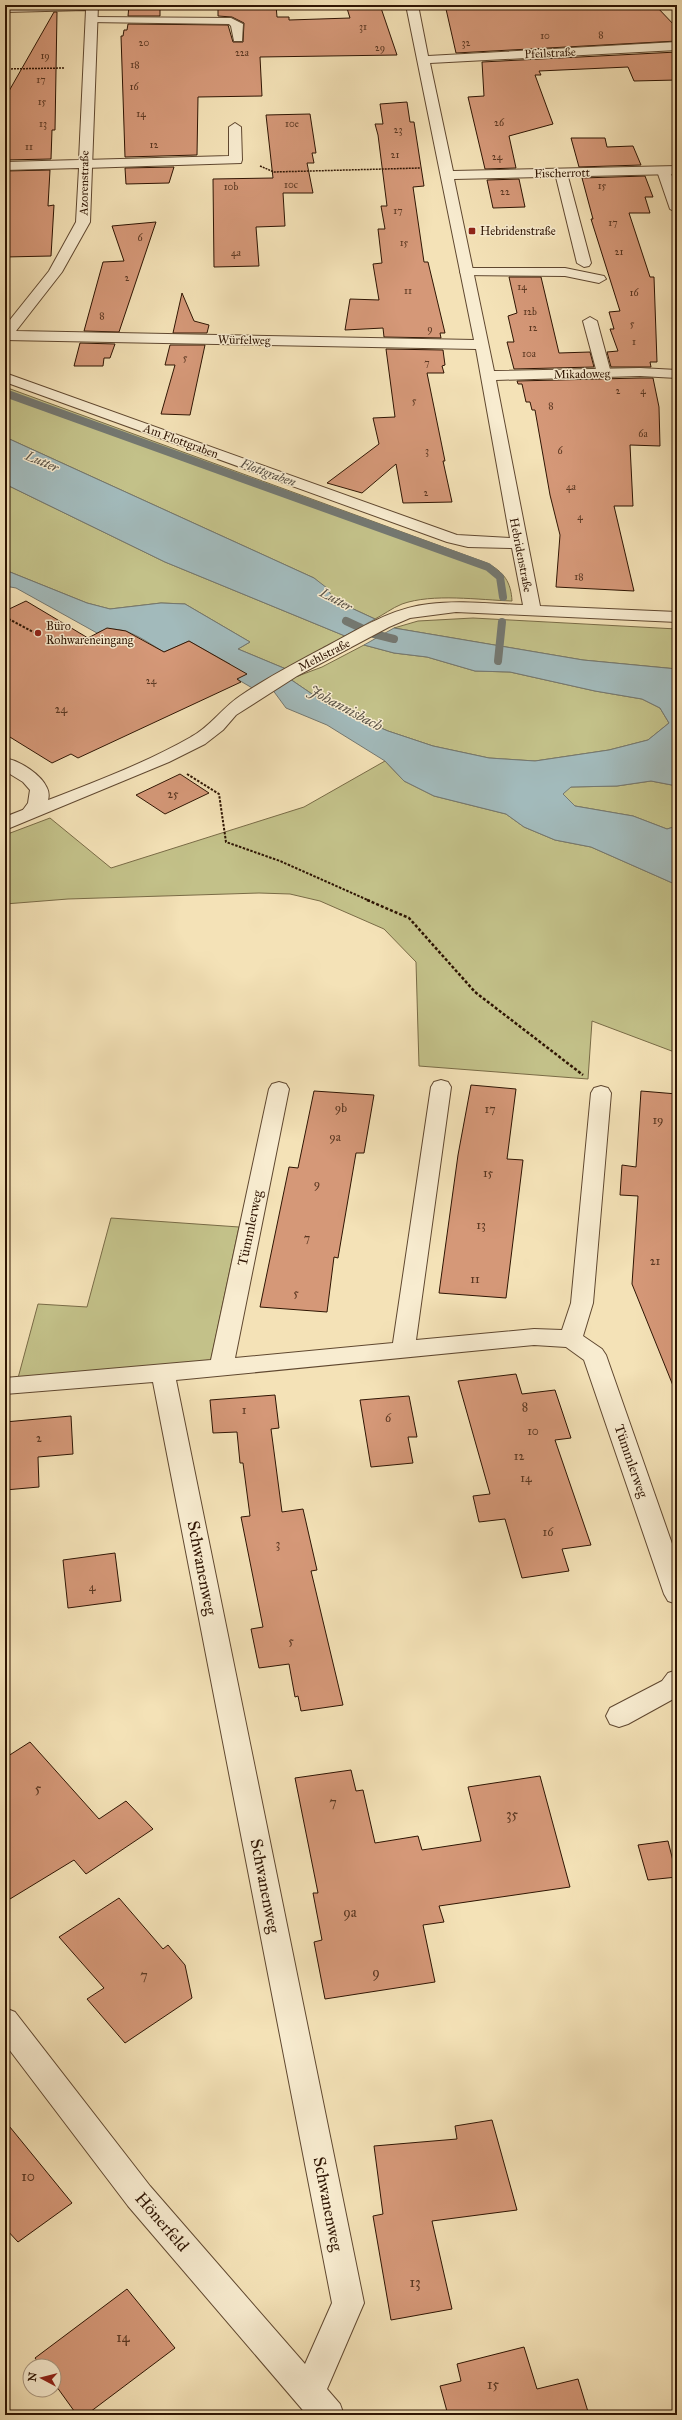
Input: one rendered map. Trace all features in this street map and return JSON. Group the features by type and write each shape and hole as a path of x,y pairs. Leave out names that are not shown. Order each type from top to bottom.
{"street":[{"name":"Hebridenstraße","path":"412,5 422,60 482,345 532,610"},
{"path":"5,9 92,6"},
{"name":"Azorenstraße","path":"6,335 55,272 83,222 84,164 92,6"},
{"path":"92,20 231,21 237,24 238,39"},
{"name":"Pfeilstraße","path":"422,60 677,46"},
{"path":"5,166 236,160 235,128"},
{"name":"Fischerrott","path":"445,171 561,173 677,170"},
{"path":"663,171 677,209"},
{"path":"561,173 584,263"},
{"path":"467,272 565,272 599,279"},
{"path":"590,321 604,373"},
{"name":"Würfelweg","path":"6,335 482,345"},
{"name":"Mikadoweg","path":"487,376 604,373 677,374"},
{"name":"Am Flottgraben","path":"5,377 454,539 468,542 519,543"},
{"name":"Mehlstraße","path":"5,824 163,758 210,732 230,712 247,699 291,672 354,640 383,623 405,614 428,609 456,607 677,617"},
{"path":"5,763 36,784 41,794 39,804 29,814"},
{"path":"403,1351 441,1087"},
{"name":"Tümmlerweg","path":"221,1368 279,1089"},
{"path":"5,1386 221,1368 534,1338 571,1339 582,1303 601,1093"},
{"name":"Tümmlerweg","path":"571,1339 594,1355 677,1594"},
{"name":"Schwanenweg","path":"163,1373 348,2303 318,2404"},
{"path":"619,1716 671,1688 677,1680"},
{"name":"Hönerfeld","path":"5,2022 139,2196 318,2404"}],"path":[{"path":"5,69 89,67"},
{"path":"236,160 253,163 274,172 445,171"},
{"path":"5,617 37,634"},
{"path":"163,758 219,794 226,842 280,861 409,918 475,992 583,1076 583,1091 601,1093"}],"shaded area":[{"path":"5,387 487,563 493,566 506,578 510,588 512,601 456,598 428,599 402,604 375,619 334,600 327,589 314,578 5,437"},
{"path":"5,484 165,562 345,636 286,669 238,649 250,642 185,604 161,603 110,609 87,603 5,570"},
{"path":"473,618 677,629 677,669 583,660 394,628 418,621"},
{"path":"364,645 394,653 427,657 475,671 510,672 595,691 642,699 660,708 669,723 648,740 609,750 535,761 489,758 433,746 388,731 331,707 290,679 322,667"},
{"path":"385,761 404,781 434,796 506,814 524,827 555,840 591,847 677,885 677,1053 592,1021 588,1079 419,1066 416,962 384,929 320,901 290,894 259,893 68,899 5,904 5,835 50,818 111,868 304,807"},
{"path":"651,781 677,786 677,826 667,829 633,816 575,806 563,794 570,787 617,786"},
{"path":"111,1218 239,1227 210,1364 18,1378 38,1304 87,1307"}],"water":[{"path":"5,437 314,578 327,588 334,600 375,619 345,636 165,562 5,484"},
{"path":"5,570 87,603 110,609 161,603 185,604 250,642 238,649 286,669 254,689 220,669 230,664 189,641 164,652 140,638 123,631 115,629 97,633 16,588 5,586"},
{"path":"394,628 583,660 677,669 677,786 651,781 617,786 571,787 563,794 575,806 633,816 667,829 677,826 677,885 591,847 555,840 524,827 506,814 434,796 404,781 385,761 327,725 286,708 272,689 290,679 331,707 388,731 433,746 489,758 535,761 609,750 648,740 669,723 660,708 642,699 595,691 510,672 475,671 427,657 394,653 364,645"}],"building":[{"path":"129,5 160,5 160,16 128,16"},
{"path":"218,5 276,5 277,17 289,17 289,20 350,18 346,5 380,5 397,55 260,57 262,96 198,97 197,155 125,157 121,36 123,36 124,30 127,30 128,24 228,25 233,42 243,42 244,23 232,17 218,16"},
{"path":"476,5 655,5 677,28 677,41 456,53 446,9"},
{"path":"54,12 57,12 55,130 52,130 51,159 5,160 5,98"},
{"path":"677,52 677,80 634,81 628,67 539,71 541,75 535,75 553,124 509,136 516,168 485,169 468,97 484,96 482,62"},
{"path":"407,102 410,122 414,122 424,186 413,187 424,262 428,262 445,333 440,333 441,338 384,337 383,328 345,330 350,299 379,300 373,264 382,263 378,229 385,229 381,206 387,206 378,135 375,124 383,124 380,104"},
{"path":"310,114 316,153 312,153 314,163 307,163 313,193 283,193 285,226 256,227 259,266 214,267 213,179 273,178 266,115"},
{"path":"571,138 605,138 607,147 633,146 641,165 579,167"},
{"path":"174,167 169,183 126,184 125,168"},
{"path":"50,170 48,206 54,205 51,256 5,257 5,171"},
{"path":"645,176 653,197 645,197 650,213 629,213 650,277 654,277 657,362 650,362 651,367 611,367 607,352 618,351 610,329 614,329 609,312 620,311 591,219 593,219 582,178"},
{"path":"519,179 525,207 493,208 487,180"},
{"path":"156,222 119,332 84,331 103,262 124,261 112,226"},
{"path":"509,277 541,277 559,353 590,352 594,367 514,369 507,342 514,342 508,316 517,313"},
{"path":"182,293 194,321 209,325 207,333 173,333"},
{"path":"80,343 115,344 110,358 104,358 103,366 74,366"},
{"path":"170,345 205,345 190,415 161,414 175,365 165,365"},
{"path":"386,349 443,350 445,365 442,366 444,373 427,373 452,502 403,503 396,464 362,493 327,483 379,444 373,418 395,417"},
{"path":"653,378 659,407 660,446 630,445 633,506 614,506 634,591 556,587 560,535 550,495 535,410 532,410 530,402 526,402 522,384 518,384 517,381"},
{"path":"26,601 88,638 107,628 126,631 164,652 189,641 247,674 237,679 241,682 78,758 71,754 52,763 5,734 5,611"},
{"path":"180,774 209,793 165,814 136,795"},
{"path":"471,1085 516,1089 507,1159 523,1160 506,1298 439,1293 458,1155"},
{"path":"314,1091 374,1095 364,1153 356,1153 338,1258 334,1257 327,1312 260,1307 289,1167 298,1168"},
{"path":"641,1091 677,1094 676,1393 632,1284 638,1196 620,1195 622,1165 636,1167"},
{"path":"516,1374 522,1394 555,1390 571,1438 555,1440 591,1545 562,1549 569,1571 522,1578 505,1519 479,1522 473,1496 490,1494 458,1381"},
{"path":"275,1395 279,1428 271,1429 282,1512 303,1509 317,1570 311,1571 343,1705 301,1711 298,1696 295,1697 289,1664 259,1668 251,1629 263,1627 241,1517 250,1516 243,1463 240,1463 237,1432 213,1433 210,1400"},
{"path":"409,1396 417,1437 408,1437 413,1463 371,1467 360,1400"},
{"path":"71,1416 73,1454 38,1457 39,1487 5,1490 5,1422"},
{"path":"115,1553 121,1601 68,1608 63,1560"},
{"path":"30,1742 99,1819 126,1801 153,1829 86,1874 74,1860 5,1902 5,1758"},
{"path":"351,1770 356,1791 363,1790 375,1843 418,1836 422,1850 481,1841 468,1787 540,1776 570,1887 439,1906 444,1922 423,1925 435,1982 325,1999 314,1942 322,1940 313,1893 318,1893 295,1778"},
{"path":"668,1841 677,1877 648,1880 638,1845"},
{"path":"119,1898 163,1949 168,1945 185,1965 192,1998 125,2043 87,1999 104,1988 59,1937"},
{"path":"492,2120 517,2210 432,2221 452,2309 391,2320 373,2216 383,2214 374,2146 457,2139 455,2126"},
{"path":"5,2121 72,2203 18,2242 5,2228"},
{"path":"127,2289 175,2348 86,2415 77,2415 62,2394 62,2358 35,2358"},
{"path":"524,2347 537,2389 578,2379 589,2415 448,2415 440,2386 461,2381 457,2364"}],"waterway":[{"name":"Flottgraben","path":"5,393 488,567 500,577 503,597"},
{"name":"Lutter","path":"346,621 374,634 394,639"},
{"name":"Flottgraben","path":"498,661 502,622"}],"place":[{"name":"Hebridenstraße","path":"472,231"},
{"name":"Büro Rohwareneingang","path":"38,633"}],"water label":[{"name":"Johannisbach","path":"346,708"}]}
